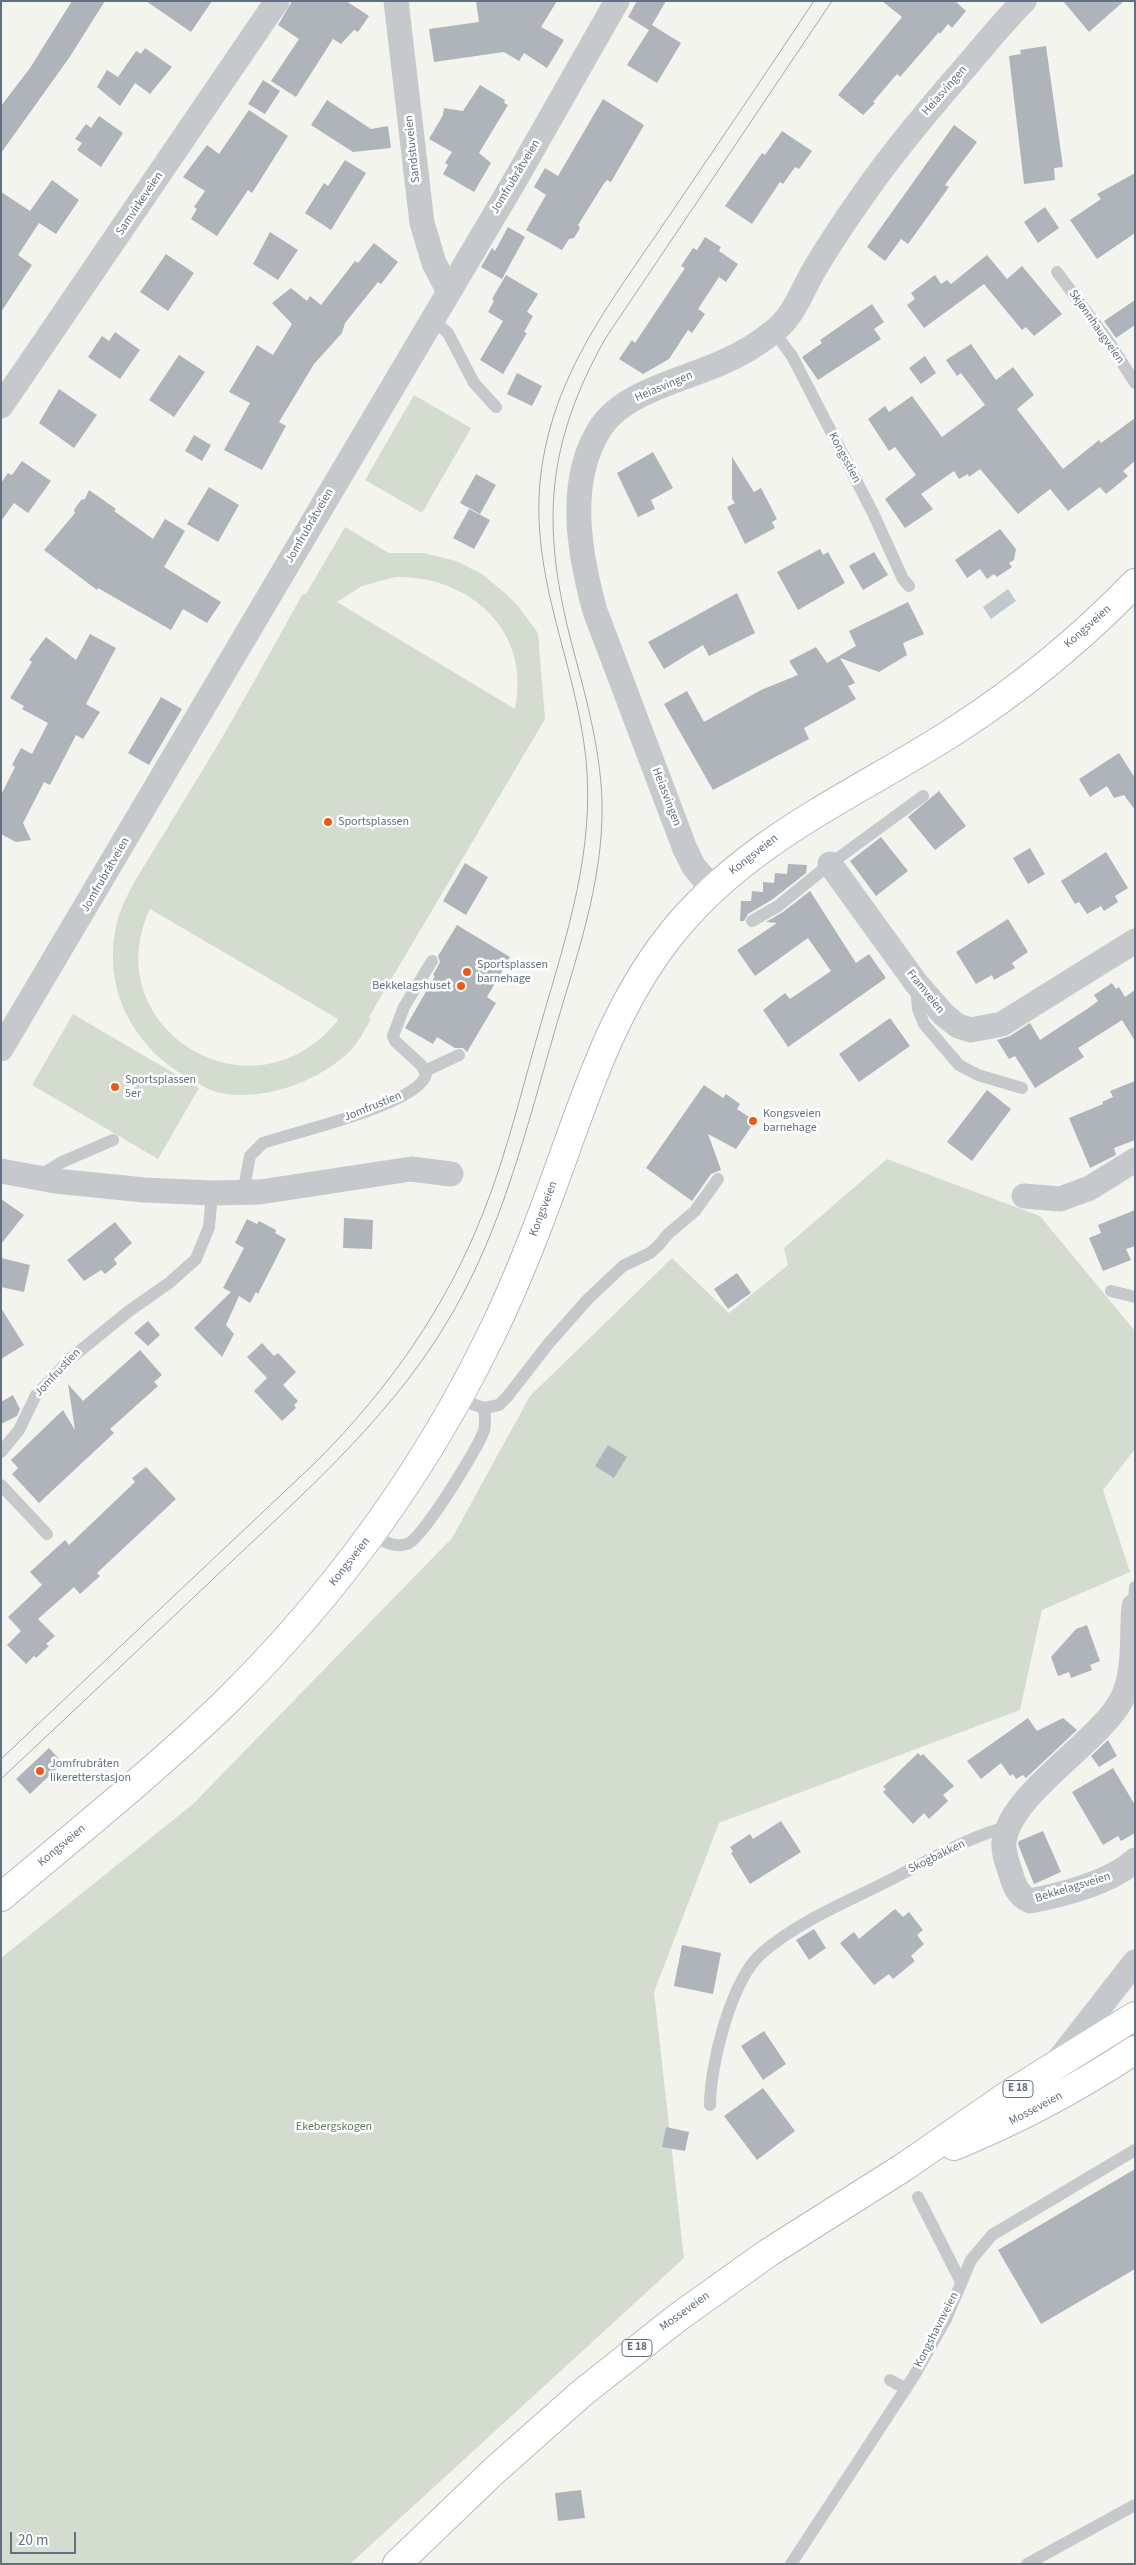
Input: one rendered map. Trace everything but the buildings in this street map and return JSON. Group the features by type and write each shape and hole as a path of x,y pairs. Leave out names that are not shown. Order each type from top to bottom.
{"main road":[{"name":"Kongsveien","path":"1,1897 147,1773 223,1704 313,1609 372,1534 427,1452 458,1399 516,1280 539,1223 591,1078 613,1026 654,957 686,917 713,889 754,854 797,823 955,730 1010,693 1078,637 1135,583"},
{"name":"Mosseveien","path":"397,2564 495,2470 582,2393 646,2342 768,2253 904,2167 1008,2095 1135,2016"},
{"name":"Mosseveien","path":"904,2167 1014,2122 1135,2050"}],"street":[{"name":"Samvirkeveien","path":"1,406 277,1"},
{"name":"Sandstuveien","path":"396,1 422,222 434,263 449,292"},
{"name":"Jomfrubråtveien","path":"1,1049 433,320 617,1"},
{"name":"Heiasvingen","path":"713,889 694,867 684,849 595,611 583,564 579,506 585,464 592,443 602,425 615,412 635,398 753,348 774,332 791,313 816,266 866,191 908,134 1024,1"},
{"name":"Framveien","path":"830,864 916,983 944,1016 958,1026 971,1030 1002,1024 1135,941"},
{"path":"1024,1196 1060,1199 1090,1188 1135,1160"},
{"path":"1,1171 37,1178 144,1190 212,1193 242,1193 411,1169 451,1174"},
{"path":"1009,1827 1027,1800 1055,1769 1115,1711 1122,1698 1130,1674 1134,1606"},
{"name":"Bekkelagsveien","path":"1009,1827 1004,1844 1005,1856 1015,1888 1023,1897 1030,1901 1051,1897 1116,1874 1135,1860"},
{"name":"Mosseveien","path":"1051,2070 1135,1962"}],"lane":[{"name":"Skjønnhaugveien","path":"1056,272 1109,342 1135,383"},
{"path":"433,320 448,333 474,384 496,407"},
{"name":"Kongsstien","path":"774,332 792,356 873,513 903,579 909,586"},
{"path":"752,921 778,906 830,864 923,796"},
{"path":"432,961 404,1007 393,1036 425,1071 458,1055"},
{"path":"916,983 918,1009 924,1024 959,1065 978,1075 1022,1088"},
{"name":"Jomfrustien","path":"242,1193 250,1156 262,1143 390,1102 419,1085 425,1078 425,1071"},
{"path":"37,1178 62,1162 113,1140"},
{"path":"458,1399 484,1408 498,1404 508,1397 549,1343 588,1300 623,1266 650,1253 658,1246 668,1234 695,1211 718,1179"},
{"name":"Jomfrustien","path":"1,1452 19,1430 36,1395 71,1358 129,1311 169,1283 196,1259 209,1228 212,1193"},
{"path":"1111,1291 1135,1297"},
{"path":"372,1534 389,1544 398,1546 412,1542 418,1537 436,1511 483,1432 484,1408"},
{"path":"1,1485 47,1534"},
{"path":"1134,1606 1135,1587"},
{"name":"Skogbakken","path":"710,2105 710,2088 728,2010 750,1968 761,1954 796,1927 973,1838 1009,1827"},
{"name":"Kongshavnveien","path":"791,2564 906,2389 946,2319 971,2260 992,2235 1135,2150"},
{"path":"918,2197 961,2282"},
{"path":"890,2380 906,2389"},
{"path":"1027,2564 1135,2505"}],"green space":[{"path":"414,395 471,428 422,513 365,480"},
{"name":"Sportsplassen","path":"345,527 389,553 424,553 456,561 482,574 518,606 538,633 545,719 369,1017 371,1019 363,1033 351,1050 319,1074 303,1082 268,1092 233,1095 210,1090 172,1068 155,1054 141,1037 129,1019 120,999 115,978 113,955 115,932 121,910 137,878 228,728 302,595 306,594","holes":["395,577 422,579 447,586 470,597 489,613 504,632 514,655 518,681 515,709 337,602 362,586","150,909 338,1019 338,1020 303,1051 265,1065 226,1063 191,1049 162,1025 144,992 139,952"]},
{"name":"Sportsplassen 5er","path":"73,1014 199,1088 158,1159 32,1085"},
{"name":"Ekebergskogen","path":"887,1159 1040,1216 1135,1331 1135,1449 1103,1490 1130,1572 1042,1610 1020,1710 719,1823 654,1992 684,2258 350,2564 1,2564 1,1958 193,1804 452,1538 530,1396 672,1258 729,1313 788,1265 784,1248"}],"shaded area":[{"path":"1008,589 1016,601 991,619 983,607"}],"tram line":[{"path":"1,1759 318,1460 344,1433 392,1375 413,1345 452,1282 468,1248 492,1190 515,1117 561,956 583,859 588,793 586,759 580,719 544,568 540,530 539,491 545,449 553,416 565,385 595,326 814,1"},
{"path":"1,1779 293,1503 380,1414 431,1348 453,1312 486,1246 522,1143 579,950 598,862 601,832 601,780 595,738 570,637 555,557 553,520 555,484 561,449 571,413 605,339 832,1"}],"place":[{"name":"Sportsplassen","path":"328,822"},
{"name":"Sportsplassen barnehage","path":"467,972"},
{"name":"Bekkelagshuset","path":"461,986"},
{"name":"Sportsplassen 5er","path":"115,1087"},
{"name":"Kongsveien barnehage","path":"753,1121"},
{"name":"Jomfrubråten likeretterstasjon","path":"40,1771"}]}
